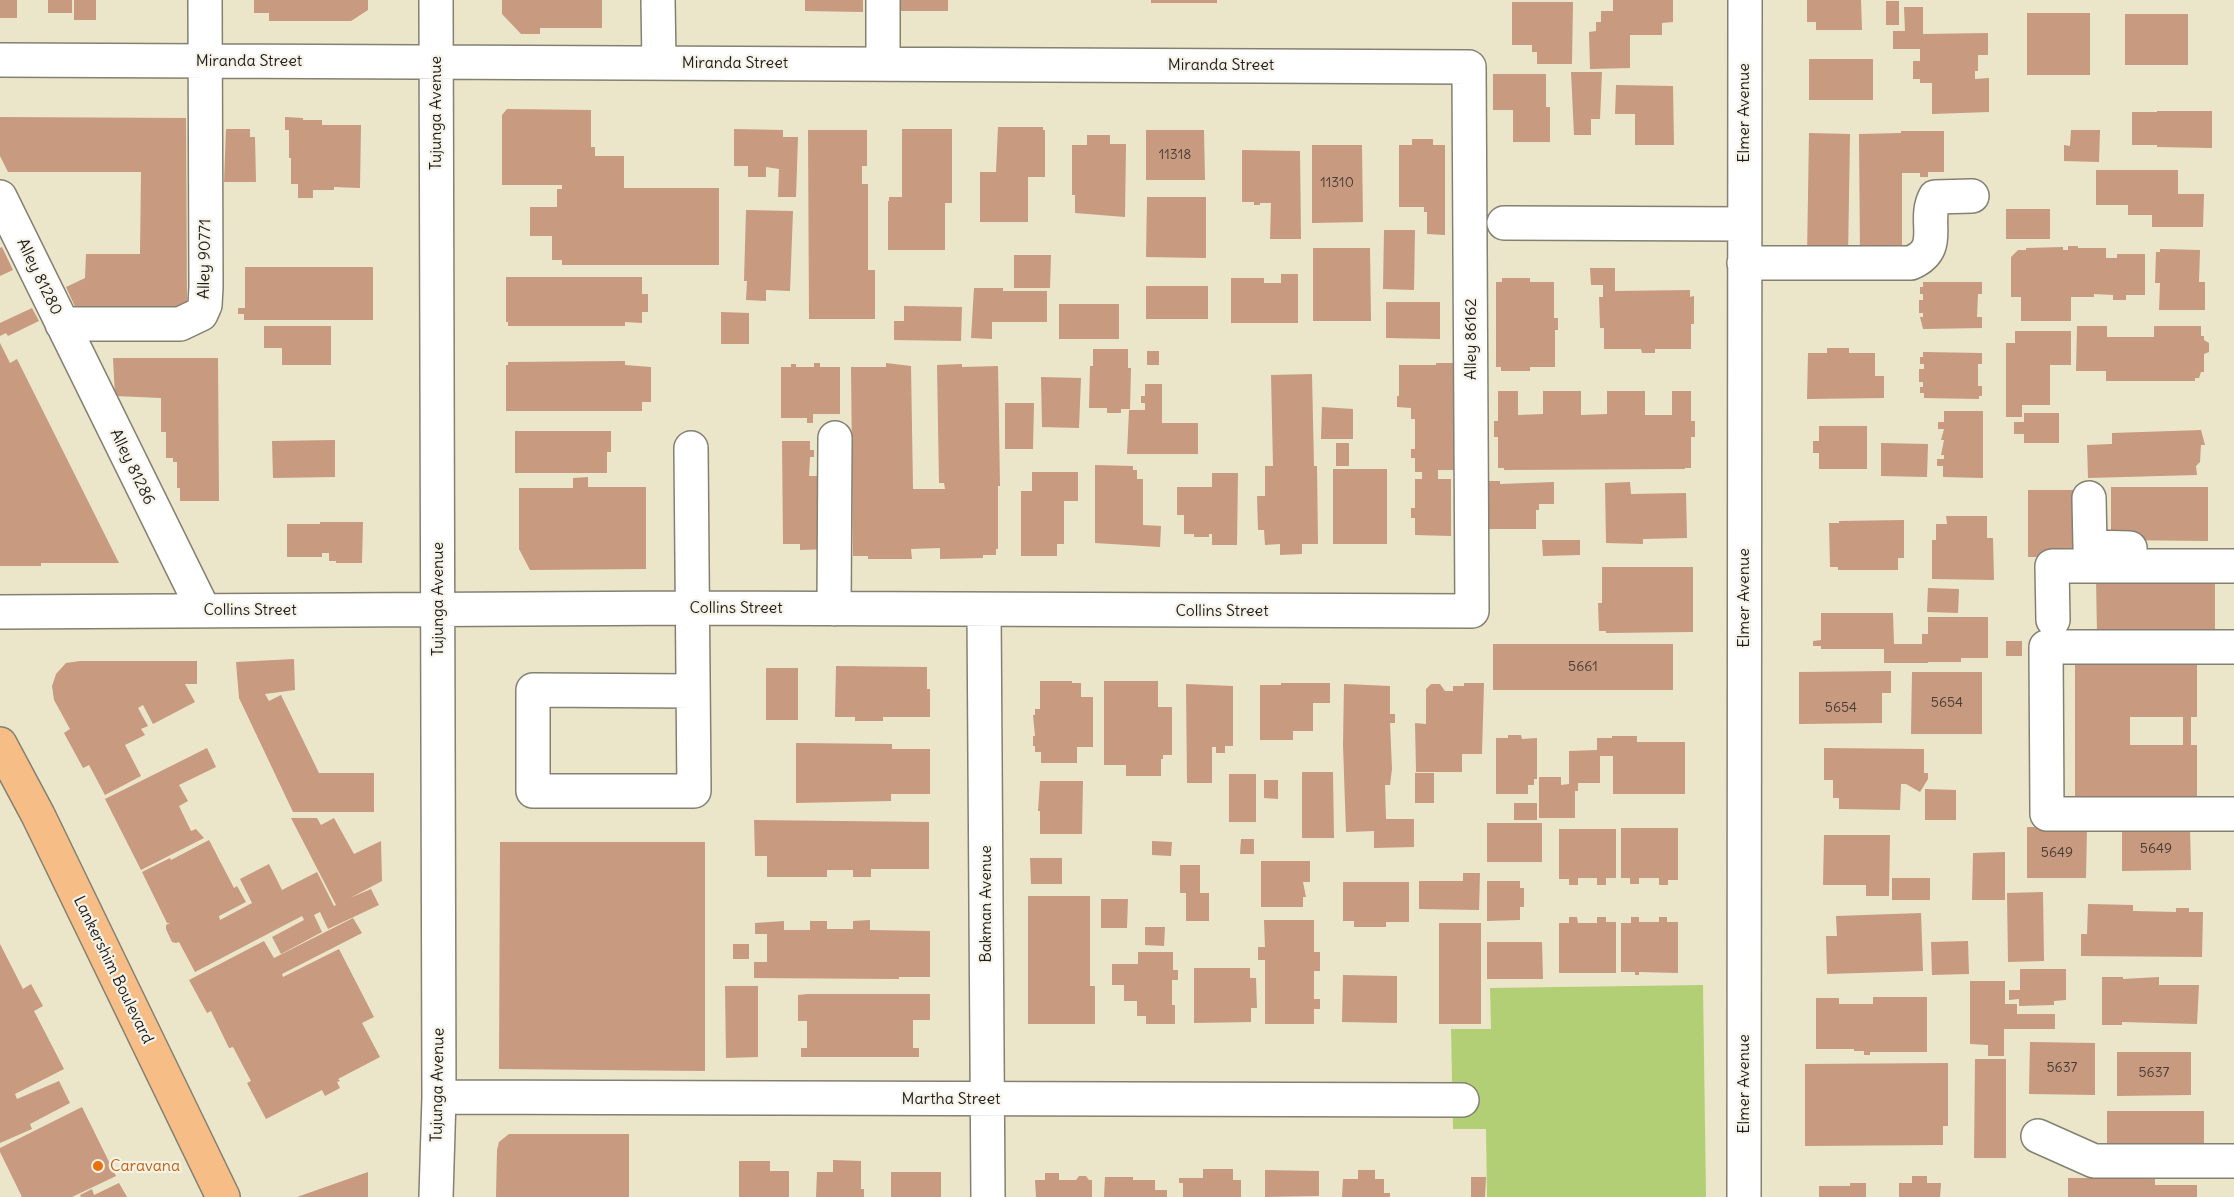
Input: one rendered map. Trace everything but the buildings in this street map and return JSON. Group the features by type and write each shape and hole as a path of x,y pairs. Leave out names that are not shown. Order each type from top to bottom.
{"main road":[{"name":"Lankershim Boulevard","path":"0,744 38,815 223,1197"}],"street":[{"path":"205,0 205,61"},
{"name":"Tujunga Avenue","path":"436,0 439,1097 436,1197"},
{"path":"658,0 659,63"},
{"path":"883,0 883,64"},
{"name":"Elmer Avenue","path":"1744,0 1744,1197"},
{"name":"Miranda Street","path":"0,60 1469,67"},
{"name":"Alley 90771","path":"62,324 180,324 201,314 205,305 206,287 205,61"},
{"name":"Alley 86162","path":"1469,67 1472,611"},
{"path":"1744,263 1911,263 1922,258 1930,247 1931,205 1935,197 1972,196"},
{"name":"Alley 81280","path":"0,197 62,324"},
{"path":"1504,223 1744,224"},
{"name":"Alley 81286","path":"62,324 203,609"},
{"path":"834,609 835,438"},
{"path":"691,448 694,791 533,791 533,690 693,691"},
{"path":"2089,498 2090,547 2234,548"},
{"path":"2053,620 2052,566 2234,566"},
{"name":"Collins Street","path":"0,612 203,609 693,608 1472,611"},
{"name":"Bakman Avenue","path":"984,610 988,1197"},
{"path":"2234,647 2046,647 2047,814 2234,814"},
{"name":"Martha Street","path":"439,1097 1462,1100"},
{"path":"2038,1136 2094,1161 2234,1161"}],"green space":[{"path":"1703,985 1706,1197 1487,1197 1486,1129 1453,1129 1451,1029 1491,1029 1490,988"}],"place":[{"name":"Caravana","path":"98,1166"}]}
